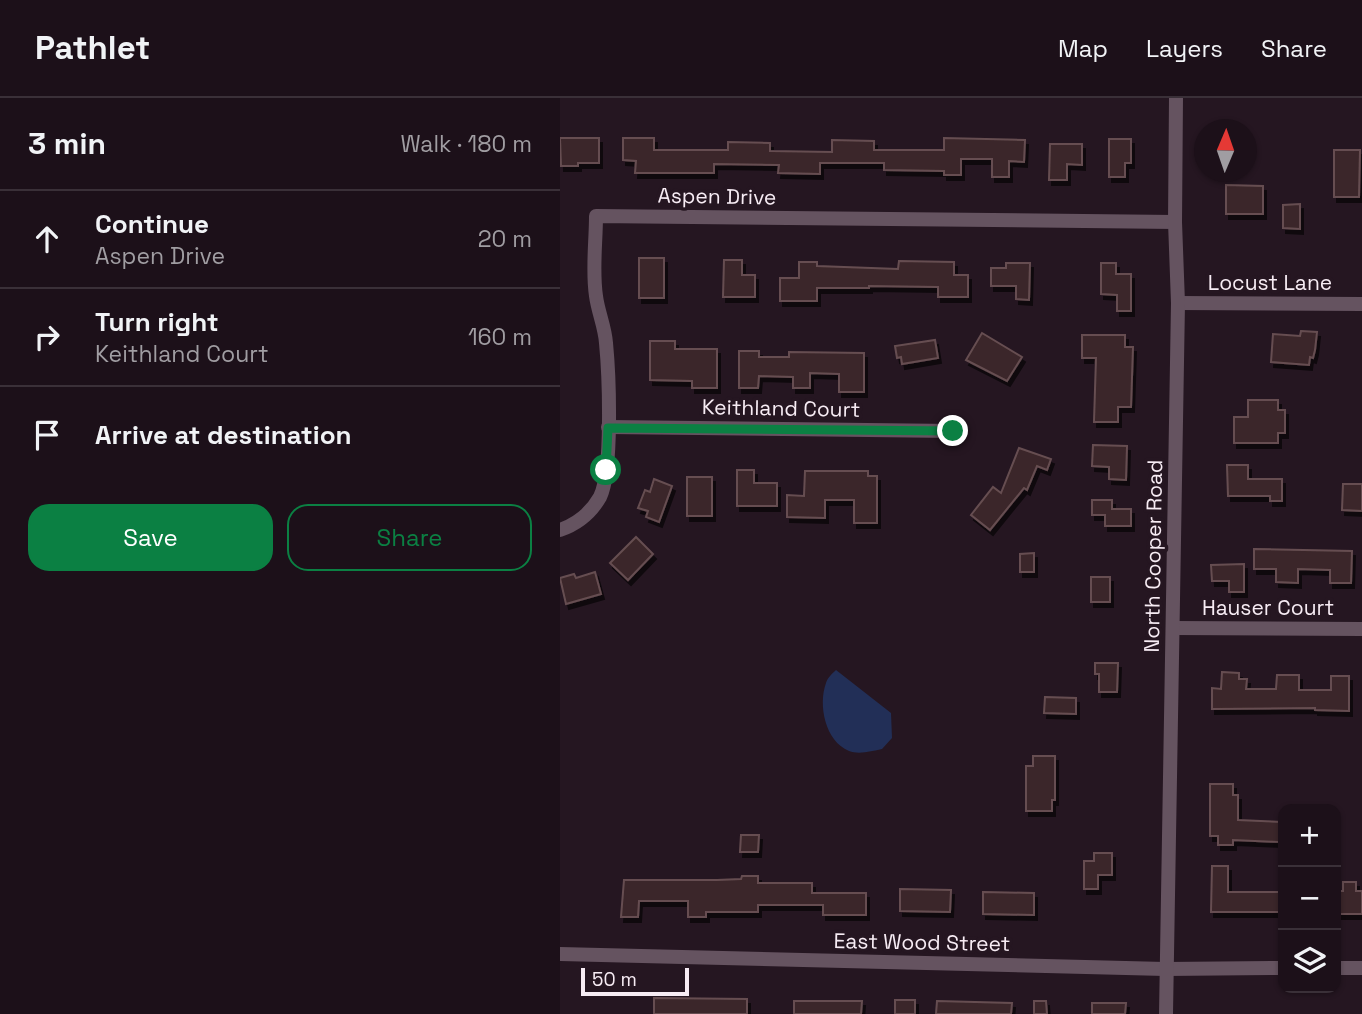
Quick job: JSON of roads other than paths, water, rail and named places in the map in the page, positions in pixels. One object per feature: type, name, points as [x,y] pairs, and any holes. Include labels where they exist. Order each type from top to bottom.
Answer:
[{"type":"street","name":"North Cooper Road","points":[[1166,1014],[1178,303],[1175,222],[1176,98]]},
{"type":"street","name":"Aspen Drive","points":[[560,530],[573,525],[590,512],[601,495],[606,470],[606,340],[595,292],[596,216],[1175,222]]},
{"type":"street","name":"Locust Lane","points":[[1178,303],[1362,304]]},
{"type":"street","name":"Keithland Court","points":[[608,428],[953,431]]},
{"type":"street","name":"Hauser Court","points":[[1173,628],[1362,629]]},
{"type":"street","name":"East Wood Street","points":[[560,954],[1165,970],[1278,968]]},
{"type":"street","points":[[1341,968],[1362,968]]},
{"type":"water","points":[[836,670],[891,713],[892,738],[882,749],[861,753],[849,751],[834,739],[829,731],[823,712],[824,692],[828,679]]}]
